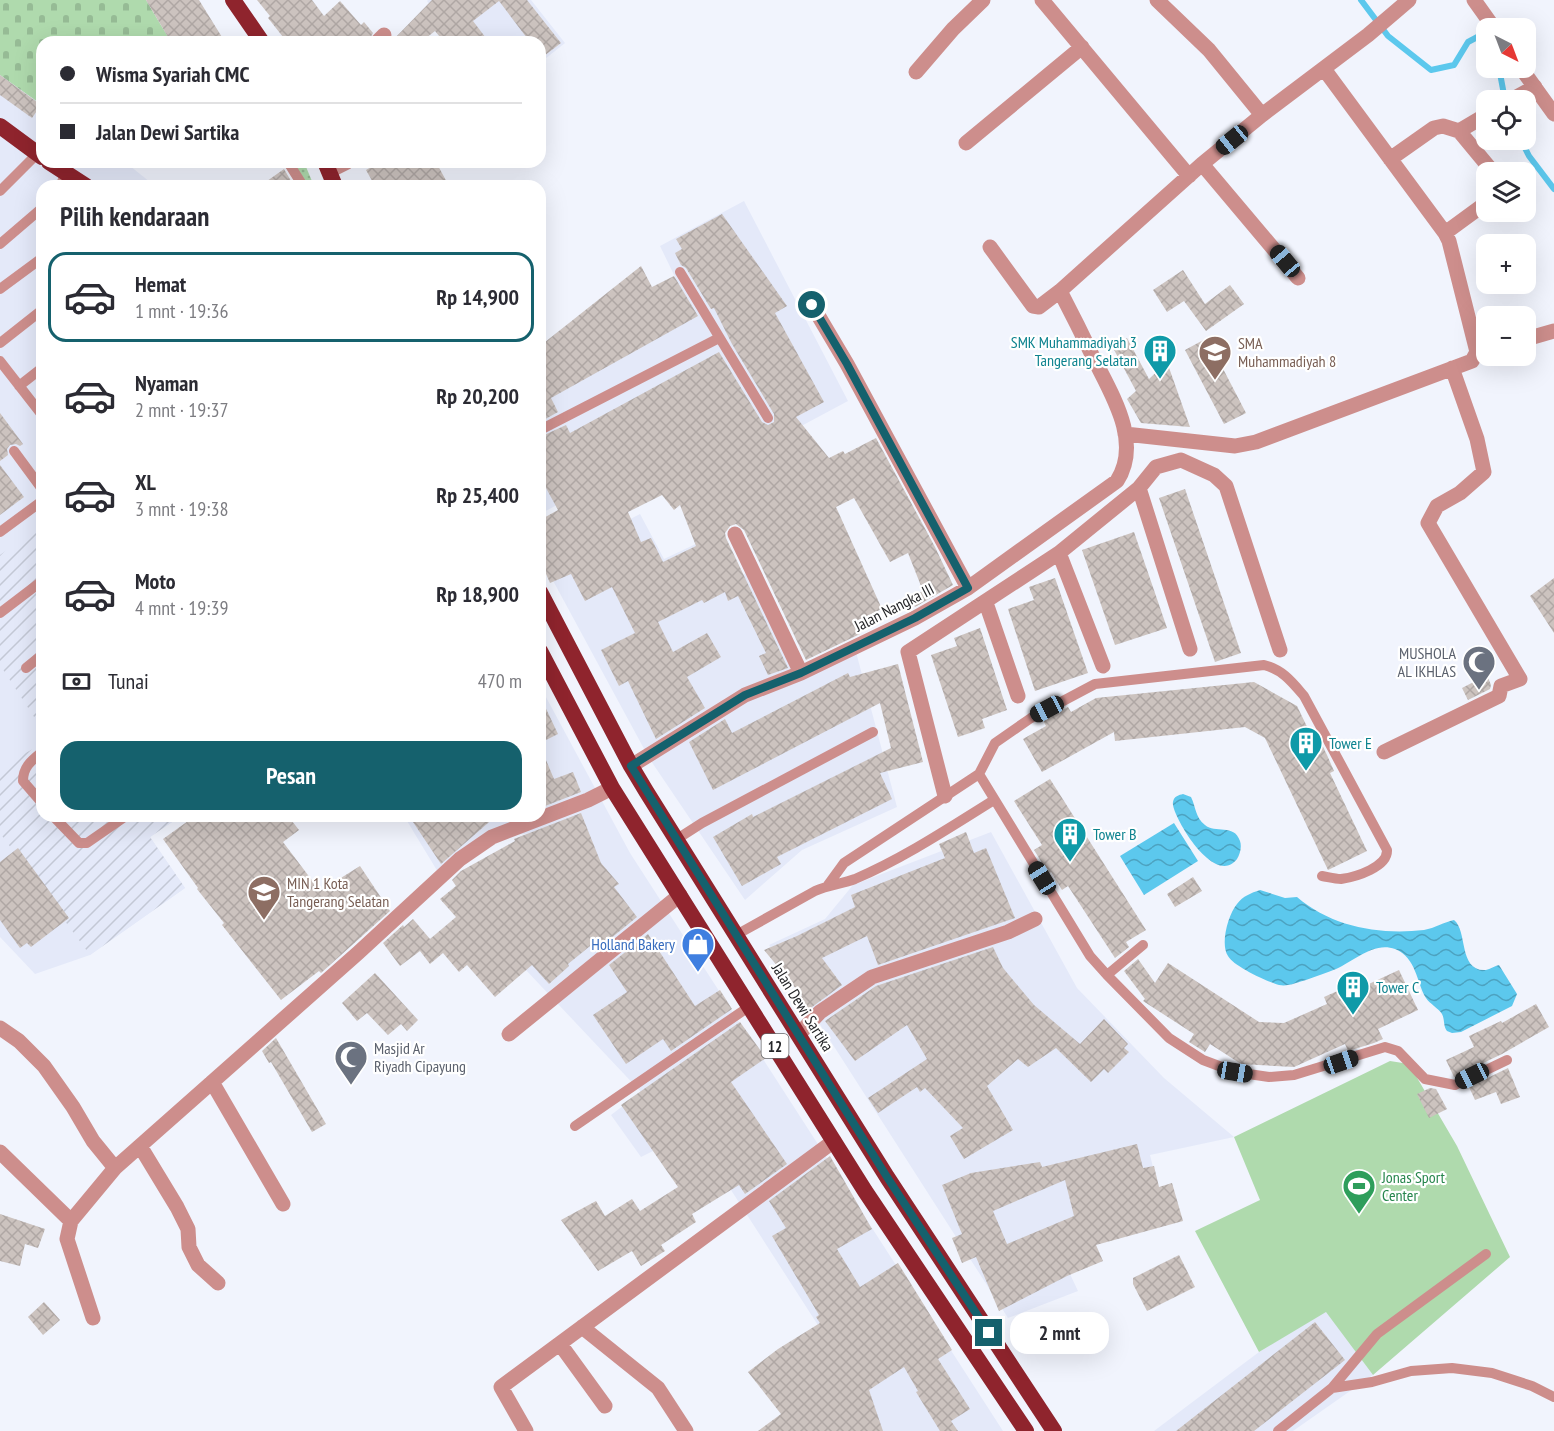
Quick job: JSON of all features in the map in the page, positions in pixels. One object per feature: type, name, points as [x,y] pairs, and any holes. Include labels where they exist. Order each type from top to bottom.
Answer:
[{"type":"highway","points":[[234,0],[258,36]]},
{"type":"highway","points":[[0,126],[36,153]]},
{"type":"highway","points":[[52,168],[63,180]]},
{"type":"highway","name":"Jalan Dewi Sartika","points":[[546,603],[646,791],[887,1177],[1054,1431]]},
{"type":"highway","name":"12","points":[[546,662],[612,788],[865,1191],[1026,1431]]},
{"type":"highway","points":[[623,805],[646,791]]},
{"type":"highway","points":[[865,1191],[887,1177]]},
{"type":"street","points":[[916,72],[953,28],[983,0]]},
{"type":"street","points":[[1042,0],[1189,176]]},
{"type":"street","points":[[1157,0],[1209,50],[1262,115]]},
{"type":"street","points":[[990,247],[1033,306],[1039,307],[1262,115],[1368,35],[1409,0]]},
{"type":"street","points":[[1474,0],[1487,18]]},
{"type":"street","points":[[966,143],[1082,47]]},
{"type":"street","points":[[1323,69],[1445,232],[1476,331]]},
{"type":"street","points":[[1528,78],[1554,114]]},
{"type":"street","points":[[1529,90],[1535,87]]},
{"type":"street","points":[[1459,131],[1476,121]]},
{"type":"street","points":[[1390,159],[1438,126],[1459,131],[1485,162]]},
{"type":"street","points":[[1203,164],[1298,278]]},
{"type":"street","points":[[1445,232],[1476,210]]},
{"type":"street","name":"Jalan Nangka III","points":[[631,766],[745,695],[801,673],[915,618],[968,588],[1117,482],[1124,470],[1125,434],[1120,412],[1060,291]]},
{"type":"street","points":[[812,305],[847,364],[968,588]]},
{"type":"street","points":[[1536,336],[1554,332]]},
{"type":"street","points":[[1125,434],[1236,447],[1256,442],[1472,362],[1476,358]]},
{"type":"street","points":[[1384,752],[1499,696],[1502,686],[1520,679],[1428,523],[1437,506],[1460,493],[1484,472],[1477,439],[1452,368]]},
{"type":"street","points":[[945,796],[908,652],[1059,553],[1139,488],[1156,467],[1181,460],[1214,475],[1226,486],[1280,650]]},
{"type":"street","points":[[1139,488],[1190,649]]},
{"type":"street","points":[[735,534],[801,673]]},
{"type":"street","points":[[1059,553],[1103,666]]},
{"type":"street","points":[[986,603],[1018,696]]},
{"type":"street","points":[[546,816],[612,788]]},
{"type":"street","points":[[93,1318],[67,1239],[71,1221],[115,1168],[358,953],[467,853],[492,837],[531,822]]},
{"type":"street","points":[[508,1034],[680,895]]},
{"type":"street","points":[[799,1034],[820,1012],[872,977],[1008,932],[1035,919]]},
{"type":"street","points":[[0,1028],[19,1041],[44,1066],[74,1107],[93,1141],[115,1168]]},
{"type":"street","points":[[212,1082],[283,1204]]},
{"type":"street","points":[[526,1431],[501,1387],[834,1141]]},
{"type":"street","points":[[140,1146],[177,1207],[188,1230],[189,1247],[198,1265],[218,1283]]},
{"type":"street","points":[[0,1152],[71,1221]]},
{"type":"street","points":[[582,1327],[658,1388],[686,1431]]},
{"type":"street","points":[[560,1344],[605,1406]]},
{"type":"lane","points":[[0,191],[36,163]]},
{"type":"lane","points":[[0,244],[36,213]]},
{"type":"lane","points":[[0,289],[36,262]]},
{"type":"lane","points":[[680,272],[768,418]]},
{"type":"lane","points":[[0,343],[36,315]]},
{"type":"lane","points":[[546,427],[719,338]]},
{"type":"lane","points":[[0,360],[36,408]]},
{"type":"lane","points":[[19,386],[36,373]]},
{"type":"lane","points":[[14,451],[36,481]]},
{"type":"lane","points":[[0,532],[36,505]]},
{"type":"lane","points":[[0,613],[36,586]]},
{"type":"lane","points":[[26,668],[36,660]]},
{"type":"lane","points":[[828,885],[844,863],[980,774],[995,743],[1031,718],[1095,684],[1264,665],[1276,668],[1290,679],[1304,696],[1387,850],[1388,855],[1375,867],[1340,879],[1322,876]]},
{"type":"lane","points":[[677,838],[873,732]]},
{"type":"lane","points":[[36,757],[23,772],[23,782],[36,796]]},
{"type":"lane","points":[[980,774],[1090,956],[1169,1038],[1203,1060],[1235,1072],[1269,1077],[1294,1075],[1385,1047],[1398,1051],[1425,1079],[1455,1085],[1507,1060]]},
{"type":"lane","points":[[736,935],[828,885],[852,880],[886,864],[994,800]]},
{"type":"lane","points":[[60,822],[79,843],[87,843],[117,822]]},
{"type":"lane","points":[[1107,975],[1143,945]]},
{"type":"lane","points":[[575,1126],[750,1006]]},
{"type":"lane","points":[[1278,1431],[1332,1388],[1377,1334],[1486,1254]]},
{"type":"lane","points":[[1332,1388],[1372,1382],[1411,1371],[1452,1368],[1492,1373],[1532,1386],[1554,1397]]},
{"type":"shaded area","points":[[531,0],[565,43],[546,58],[546,36],[447,36],[449,31],[427,1]]},
{"type":"shaded area","points":[[0,75],[36,101],[36,168],[132,168],[148,180],[36,180],[36,822],[172,822],[150,837],[185,888],[90,955],[35,974],[0,937]]},
{"type":"shaded area","points":[[744,201],[848,401],[717,471],[695,431],[546,511],[546,350],[677,281],[660,246]]},
{"type":"shaded area","points":[[640,514],[664,559],[702,541],[729,583],[751,570],[799,677],[856,652],[897,807],[802,850],[745,900],[649,758],[546,568],[546,563]]},
{"type":"shaded area","points":[[36,529],[36,720],[0,665],[0,555]]},
{"type":"shaded area","points":[[546,697],[630,853],[1003,1431],[870,1431],[879,1420],[693,1131],[641,1157],[611,1115],[641,1092],[524,968],[533,833],[499,836],[444,882],[408,822],[546,822]]},
{"type":"shaded area","points":[[36,747],[36,822],[172,822],[150,837],[185,888],[90,955],[0,833],[0,767]]},
{"type":"shaded area","points":[[991,832],[1077,988],[1164,1078],[1234,1137],[1150,1155],[1161,1199],[1052,1236],[1078,1291],[1008,1318],[769,945],[825,919],[853,885]]},
{"type":"shaded area","points":[[1326,1311],[1373,1375],[1293,1431],[1154,1431],[1259,1352]]},
{"type":"green space","points":[[0,0],[146,0],[167,36],[36,36],[36,101],[0,75]]},
{"type":"green space","points":[[297,168],[306,168],[312,180],[304,180]]},
{"type":"green space","name":"Jonas Sport Center","points":[[1390,1061],[1409,1064],[1457,1146],[1510,1257],[1373,1375],[1326,1312],[1259,1352],[1195,1231],[1260,1200],[1234,1137]]},
{"type":"water","points":[[1183,794],[1191,797],[1197,815],[1205,825],[1209,828],[1229,830],[1237,836],[1241,846],[1240,853],[1237,859],[1228,866],[1217,864],[1206,857],[1186,832],[1178,819],[1173,802],[1174,798]]},
{"type":"water","points":[[1174,823],[1198,861],[1144,895],[1120,856]]},
{"type":"water","points":[[1260,890],[1285,898],[1297,897],[1325,916],[1373,930],[1424,930],[1454,920],[1458,925],[1471,965],[1477,969],[1486,970],[1499,965],[1517,994],[1512,1006],[1461,1032],[1447,1031],[1442,1014],[1426,998],[1408,958],[1395,949],[1387,947],[1364,953],[1336,969],[1289,985],[1279,985],[1259,977],[1231,960],[1226,951],[1225,937],[1228,922],[1239,901]]},
{"type":"building","points":[[146,0],[199,0],[221,36],[167,36]]},
{"type":"building","points":[[257,0],[312,0],[324,16],[340,1],[361,25],[364,22],[373,33],[371,36],[282,36],[268,18],[270,16]]},
{"type":"building","points":[[432,0],[527,0],[561,43],[546,54],[546,36],[525,36],[499,1],[473,21],[484,36],[439,36],[435,31],[429,36],[397,36]]},
{"type":"building","points":[[0,75],[36,101],[36,112],[32,118],[0,95]]},
{"type":"building","points":[[370,168],[439,168],[446,180],[372,180],[366,170]]},
{"type":"building","points":[[284,169],[290,180],[268,180]]},
{"type":"building","points":[[722,214],[787,306],[775,313],[824,402],[796,417],[829,458],[843,451],[845,454],[876,438],[953,585],[915,607],[909,597],[923,591],[908,553],[890,562],[854,498],[836,507],[882,609],[856,621],[860,634],[806,660],[744,530],[736,524],[730,526],[725,533],[726,538],[788,668],[768,675],[759,656],[766,653],[738,596],[728,601],[725,592],[704,603],[702,600],[658,622],[673,652],[707,633],[721,657],[687,677],[705,708],[656,739],[628,681],[619,686],[601,650],[635,633],[612,587],[585,601],[571,574],[550,583],[546,574],[546,517],[558,510],[546,488],[546,434],[566,425],[570,433],[719,352],[762,422],[768,425],[774,422],[774,414],[732,344],[714,308],[711,309],[686,268],[681,265],[675,253],[682,249],[676,239]],"holes":[[[662,495],[674,510],[680,505],[696,546],[663,562],[651,538],[641,542],[628,512]]]},
{"type":"building","points":[[641,266],[652,287],[674,276],[698,316],[551,398],[558,412],[546,419],[546,341]]},
{"type":"building","points":[[1183,270],[1205,304],[1230,285],[1244,304],[1206,331],[1184,301],[1167,312],[1153,290]]},
{"type":"building","name":"SMK Muhammadiyah 3 Tangerang Selatan","points":[[1127,338],[1149,379],[1167,362],[1190,427],[1141,423],[1127,399],[1136,391],[1112,346]]},
{"type":"building","name":"SMA Muhammadiyah 8","points":[[1207,338],[1246,413],[1224,424],[1185,350]]},
{"type":"building","points":[[0,413],[23,444],[10,445],[7,449],[8,455],[0,461]]},
{"type":"building","points":[[0,465],[24,497],[0,515]]},
{"type":"building","points":[[1185,489],[1241,653],[1215,662],[1159,498]]},
{"type":"building","points":[[1134,532],[1167,628],[1115,645],[1082,550]]},
{"type":"building","points":[[1055,578],[1088,673],[1035,691],[1008,609],[1034,600],[1029,587]]},
{"type":"building","points":[[1554,578],[1554,633],[1530,596]]},
{"type":"building","points":[[980,628],[1007,710],[982,719],[985,728],[958,737],[931,655],[957,646],[954,638]]},
{"type":"building","points":[[898,664],[923,762],[880,773],[892,799],[777,857],[781,864],[742,886],[713,837],[752,814],[753,817],[891,748],[880,703],[713,790],[689,742],[725,719],[732,733],[848,673],[850,677]]},
{"type":"building","name":"MUSHOLA AL IKHLAS","points":[[1487,675],[1491,685],[1490,689],[1468,700],[1462,688]]},
{"type":"building","name":"Tower E","points":[[1254,682],[1297,706],[1313,739],[1318,737],[1334,771],[1330,773],[1367,851],[1328,870],[1265,738],[1245,727],[1115,741],[1114,732],[1042,772],[1023,739],[1046,726],[1043,720],[1068,707],[1071,712],[1096,698]]},
{"type":"building","points":[[546,709],[558,734],[546,740]]},
{"type":"building","points":[[546,760],[554,779],[573,772],[581,792],[546,806]]},
{"type":"building","name":"Tower B","points":[[1050,779],[1146,930],[1126,942],[1129,947],[1115,958],[1068,886],[1062,890],[1051,872],[1049,874],[1034,850],[1042,845],[1014,801]]},
{"type":"building","points":[[581,813],[601,863],[619,884],[614,887],[637,917],[599,948],[595,942],[568,964],[569,966],[549,984],[532,965],[495,997],[467,965],[459,972],[443,953],[430,964],[420,951],[400,966],[383,943],[413,919],[430,939],[456,917],[440,899],[456,886],[452,880],[461,871],[515,841],[514,839]]},
{"type":"building","name":"MIN 1 Kota Tangerang Selatan","points":[[187,822],[293,822],[299,830],[283,842],[320,891],[360,866],[390,911],[321,973],[319,971],[281,1000],[222,925],[224,923],[197,889],[163,839]]},
{"type":"building","points":[[413,822],[489,822],[441,864]]},
{"type":"building","points":[[966,832],[974,853],[986,848],[1015,918],[878,965],[867,936],[822,958],[842,985],[808,1010],[799,998],[802,996],[764,950],[855,907],[851,895],[945,858],[939,844]]},
{"type":"building","points":[[18,848],[69,918],[31,947],[27,943],[20,948],[0,920],[0,862]]},
{"type":"building","points":[[1193,877],[1202,891],[1175,907],[1167,894]]},
{"type":"building","points":[[648,934],[695,1006],[720,990],[732,1009],[671,1051],[663,1039],[626,1064],[593,1015],[627,992],[609,965]]},
{"type":"building","points":[[993,947],[1003,968],[1034,1005],[1080,1044],[1104,1019],[1128,1044],[1124,1048],[1129,1052],[1108,1073],[1104,1069],[1091,1082],[1056,1048],[1028,1067],[1018,1059],[987,1086],[1013,1130],[964,1159],[950,1136],[963,1128],[925,1088],[920,1092],[917,1087],[878,1113],[868,1098],[927,1059],[907,1025],[855,1061],[825,1021],[876,986]]},
{"type":"building","name":"Tower C","points":[[1138,959],[1155,983],[1168,963],[1259,1022],[1284,1023],[1327,1004],[1324,997],[1342,989],[1345,995],[1399,970],[1418,1010],[1378,1029],[1383,1039],[1348,1051],[1345,1044],[1294,1067],[1241,1064],[1210,1044],[1205,1052],[1189,1042],[1194,1034],[1143,1001],[1145,999],[1124,971]]},
{"type":"building","points":[[375,973],[418,1020],[407,1031],[401,1024],[388,1035],[367,1013],[357,1021],[342,1003]]},
{"type":"building","points":[[1536,1004],[1549,1027],[1502,1054],[1454,1077],[1446,1060],[1474,1047],[1469,1036],[1501,1021],[1502,1023]]},
{"type":"building","points":[[740,1022],[766,1058],[731,1082],[787,1164],[745,1194],[739,1185],[692,1214],[696,1222],[661,1245],[665,1251],[641,1266],[632,1251],[598,1271],[561,1220],[596,1201],[605,1216],[632,1199],[640,1211],[678,1187],[621,1105]]},
{"type":"building","points":[[276,1038],[326,1124],[312,1132],[271,1062],[269,1063],[262,1051]]},
{"type":"building","points":[[1508,1068],[1520,1097],[1501,1104],[1496,1092],[1475,1100],[1469,1087]]},
{"type":"building","points":[[1430,1088],[1436,1089],[1447,1109],[1429,1118],[1417,1094]]},
{"type":"building","points":[[1137,1144],[1143,1168],[1154,1166],[1159,1187],[1172,1183],[1183,1221],[1096,1245],[1103,1261],[1067,1276],[999,1311],[976,1257],[962,1263],[952,1238],[962,1234],[942,1185],[971,1173],[1040,1162],[1042,1167]],"holes":[[[1065,1180],[1074,1216],[1007,1244],[993,1211]]]},
{"type":"building","points":[[830,1156],[872,1229],[837,1249],[860,1287],[898,1263],[952,1350],[938,1359],[970,1409],[951,1421],[958,1431],[940,1431],[904,1367],[869,1390],[883,1431],[758,1431],[781,1414],[748,1372],[778,1349],[820,1323],[816,1317],[819,1315],[772,1236],[786,1228],[769,1201]]},
{"type":"building","points":[[0,1214],[45,1229],[38,1248],[25,1244],[20,1266],[0,1261]]},
{"type":"building","points":[[1179,1255],[1195,1287],[1147,1311],[1133,1284],[1133,1278]]},
{"type":"building","points":[[44,1302],[60,1320],[43,1335],[28,1317]]},
{"type":"building","points":[[1315,1322],[1345,1360],[1254,1431],[1176,1431]]},
{"type":"waterway","points":[[1361,0],[1388,36],[1431,70],[1454,65],[1468,42],[1476,38]]},
{"type":"waterway","points":[[1501,78],[1503,90]]},
{"type":"waterway","points":[[1526,150],[1554,189]]},
{"type":"place","name":"SMK Muhammadiyah 3 Tangerang Selatan","points":[[1160,380]]},
{"type":"place","name":"SMA Muhammadiyah 8","points":[[1215,381]]},
{"type":"place","name":"MUSHOLA AL IKHLAS","points":[[1479,691]]},
{"type":"place","name":"Tower E","points":[[1306,772]]},
{"type":"place","name":"Tower B","points":[[1070,863]]},
{"type":"place","name":"MIN 1 Kota Tangerang Selatan","points":[[264,921]]},
{"type":"place","name":"Holland Bakery","points":[[698,973]]},
{"type":"place","name":"Tower C","points":[[1353,1016]]},
{"type":"place","name":"Masjid Ar Riyadh Cipayung","points":[[351,1086]]},
{"type":"place","name":"Jonas Sport Center","points":[[1359,1215]]},
{"type":"route","points":[[812,305],[847,364],[968,588],[915,618],[801,673],[745,695],[631,766],[887,1177],[989,1333]]}]
